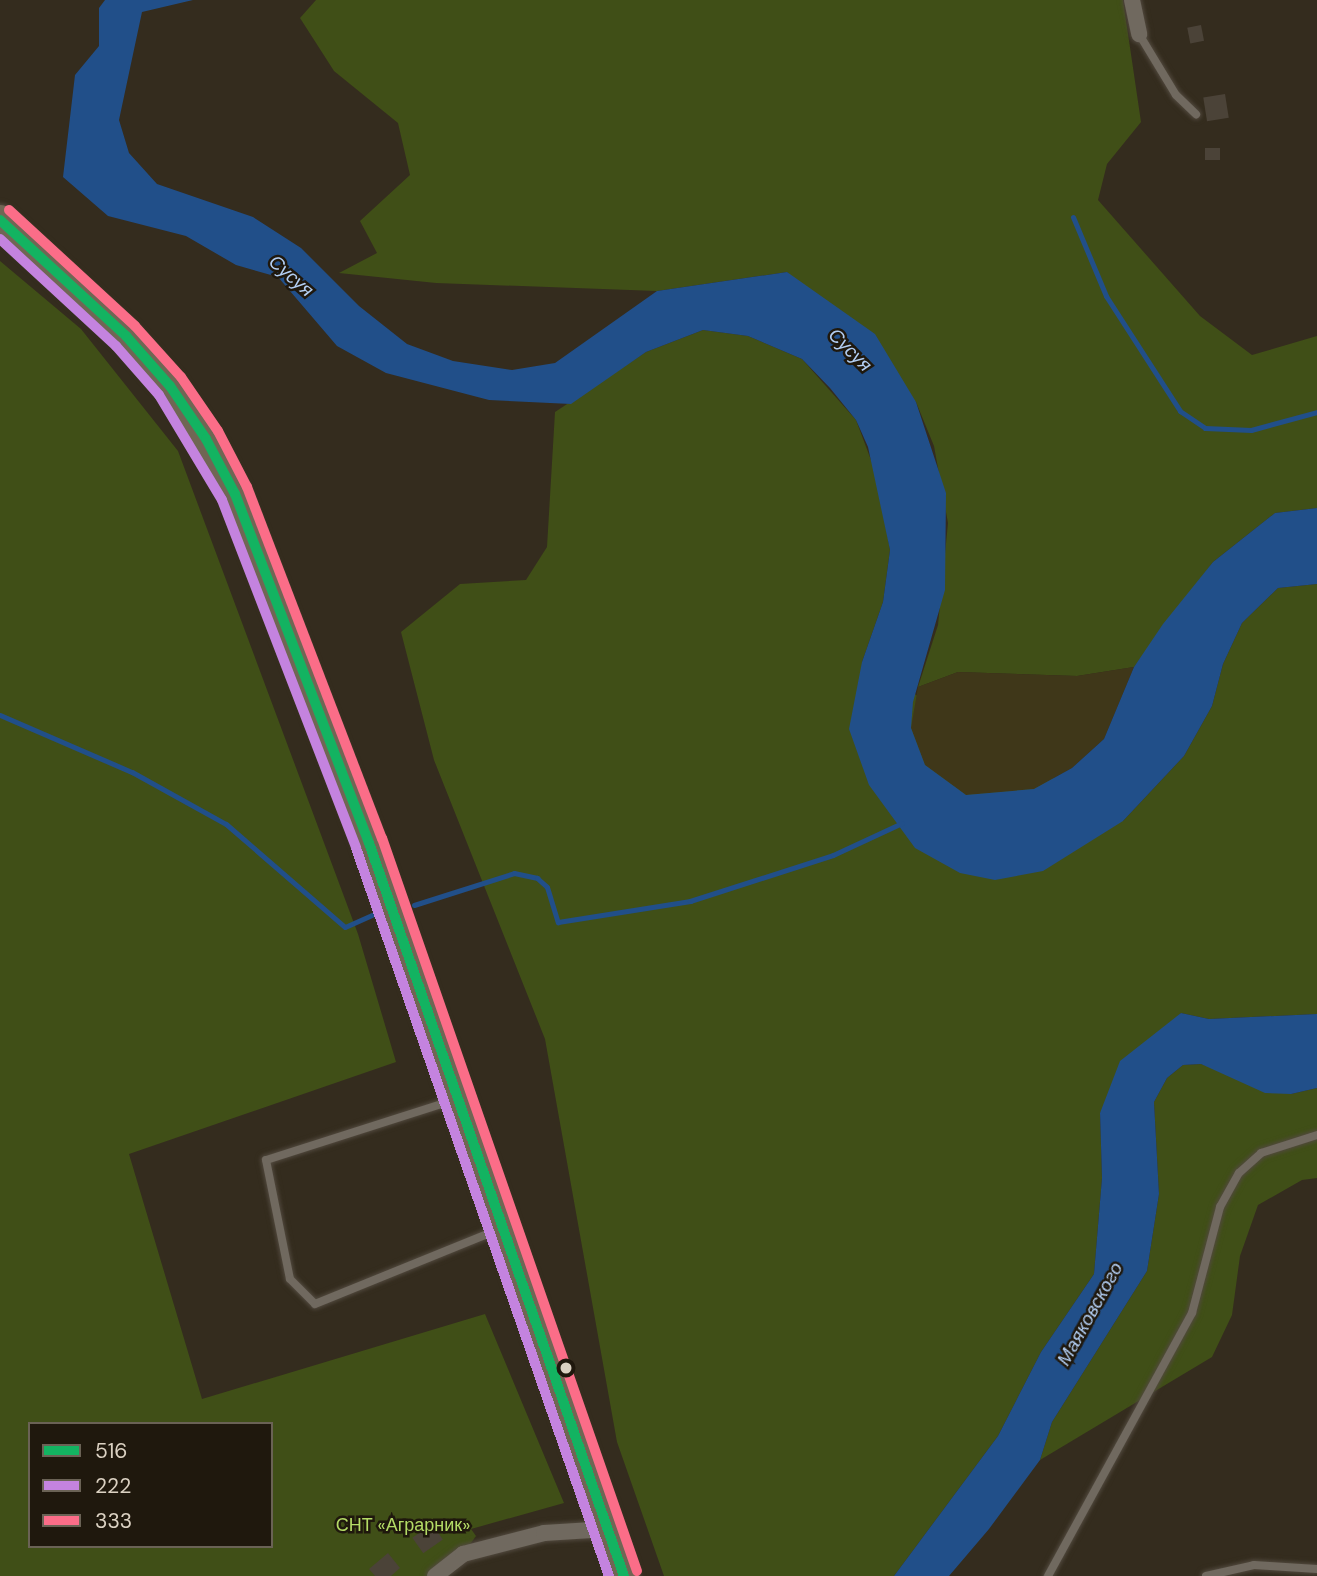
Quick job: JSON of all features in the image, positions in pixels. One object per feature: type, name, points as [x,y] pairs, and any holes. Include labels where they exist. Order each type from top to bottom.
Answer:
[{"type":"highway","points":[[0,220],[126,336],[170,386],[206,439],[234,494],[369,843],[624,1576]]},
{"type":"street","points":[[1132,0],[1139,34]]},
{"type":"street","points":[[435,1576],[463,1554],[544,1533],[608,1529]]},
{"type":"lane","points":[[1139,34],[1176,95],[1196,114]]},
{"type":"lane","points":[[458,1098],[266,1160],[290,1279],[315,1304],[503,1227]]},
{"type":"lane","points":[[1048,1576],[1192,1313],[1216,1219],[1239,1173],[1261,1153],[1317,1135]]},
{"type":"lane","points":[[1206,1576],[1254,1565],[1317,1569]]},
{"type":"green space","points":[[316,0],[1123,0],[1141,122],[1107,164],[1098,200],[1200,316],[1252,355],[1317,336],[1317,508],[1275,513],[1213,562],[1134,667],[1077,676],[958,672],[918,687],[938,625],[948,523],[934,446],[916,402],[787,272],[657,291],[436,283],[339,273],[377,253],[360,221],[410,175],[398,123],[334,71],[300,18]]},
{"type":"green space","name":"СНТ «Аграрник»","points":[[0,261],[81,329],[178,451],[358,934],[396,1062],[129,1154],[202,1399],[485,1314],[564,1503],[471,1529],[476,1536],[463,1554],[435,1576],[0,1576]]},
{"type":"green space","points":[[703,330],[748,336],[802,359],[856,420],[877,476],[890,550],[883,602],[862,662],[1123,821],[1184,756],[1212,706],[1223,664],[1242,623],[1278,588],[1317,584],[1317,1014],[1209,1019],[1181,1013],[1100,1113],[1102,1178],[1094,1274],[1041,1352],[998,1436],[894,1576],[664,1576],[617,1442],[545,1039],[434,760],[401,632],[460,584],[526,580],[547,547],[555,412],[646,352]]},
{"type":"green space","points":[[1201,1064],[1291,1094],[1317,1088],[1317,1178],[1302,1180],[1258,1205],[1240,1256],[1232,1315],[1212,1357],[1040,1460],[1052,1422],[1147,1271],[1159,1194],[1154,1102],[1167,1078],[1183,1065]]},
{"type":"sand","points":[[1134,667],[1104,739],[1072,768],[1034,789],[966,795],[925,765],[911,728],[918,687],[958,672],[1077,676]]},
{"type":"water","name":"Сусуя","points":[[105,0],[193,0],[142,12],[119,120],[129,153],[157,184],[253,217],[301,248],[359,306],[407,344],[453,361],[512,370],[555,363],[657,291],[787,272],[875,334],[916,402],[946,493],[945,590],[913,702],[911,728],[925,765],[966,795],[1034,789],[1072,768],[1104,739],[1134,667],[1163,624],[1213,562],[1275,513],[1317,508],[1317,584],[1278,588],[1242,623],[1223,664],[1212,706],[1184,756],[1123,821],[1043,871],[995,880],[960,873],[915,848],[869,785],[849,729],[862,662],[883,602],[890,550],[868,447],[856,420],[802,359],[748,336],[703,330],[646,352],[571,404],[489,400],[386,373],[337,346],[278,277],[236,265],[186,236],[108,216],[63,177],[75,75],[99,46],[99,8]]},
{"type":"water","name":"Маяковского","points":[[1181,1013],[1209,1019],[1317,1014],[1317,1088],[1291,1094],[1265,1093],[1201,1064],[1183,1065],[1167,1078],[1154,1102],[1159,1194],[1147,1271],[1052,1422],[1040,1460],[989,1529],[949,1576],[894,1576],[998,1436],[1041,1352],[1094,1274],[1102,1178],[1100,1113],[1120,1061]]},
{"type":"building","points":[[1201,25],[1204,41],[1190,43],[1187,28]]},
{"type":"building","points":[[1225,94],[1229,118],[1207,121],[1203,97]]},
{"type":"building","points":[[1205,148],[1220,148],[1220,160],[1205,160]]},
{"type":"building","points":[[432,1524],[443,1540],[423,1553],[412,1538]]},
{"type":"building","points":[[388,1553],[400,1568],[391,1576],[375,1576],[369,1569]]},
{"type":"waterway","points":[[1073,217],[1106,296],[1180,411],[1205,428],[1251,430],[1317,412]]},
{"type":"waterway","points":[[0,715],[132,772],[226,824],[345,927],[372,915]]},
{"type":"waterway","points":[[414,905],[514,873],[537,878],[547,887],[558,922],[690,901],[833,855],[902,823]]},
{"type":"transit line","name":"333","points":[[9,210],[135,326],[181,377],[218,431],[247,487],[382,838],[637,1571]]},
{"type":"transit line","name":"516","points":[[0,220],[126,336],[170,386],[206,439],[235,494],[369,843],[624,1576]]},
{"type":"transit line","name":"222","points":[[0,239],[116,346],[159,395],[222,500],[356,848],[609,1576]]}]
